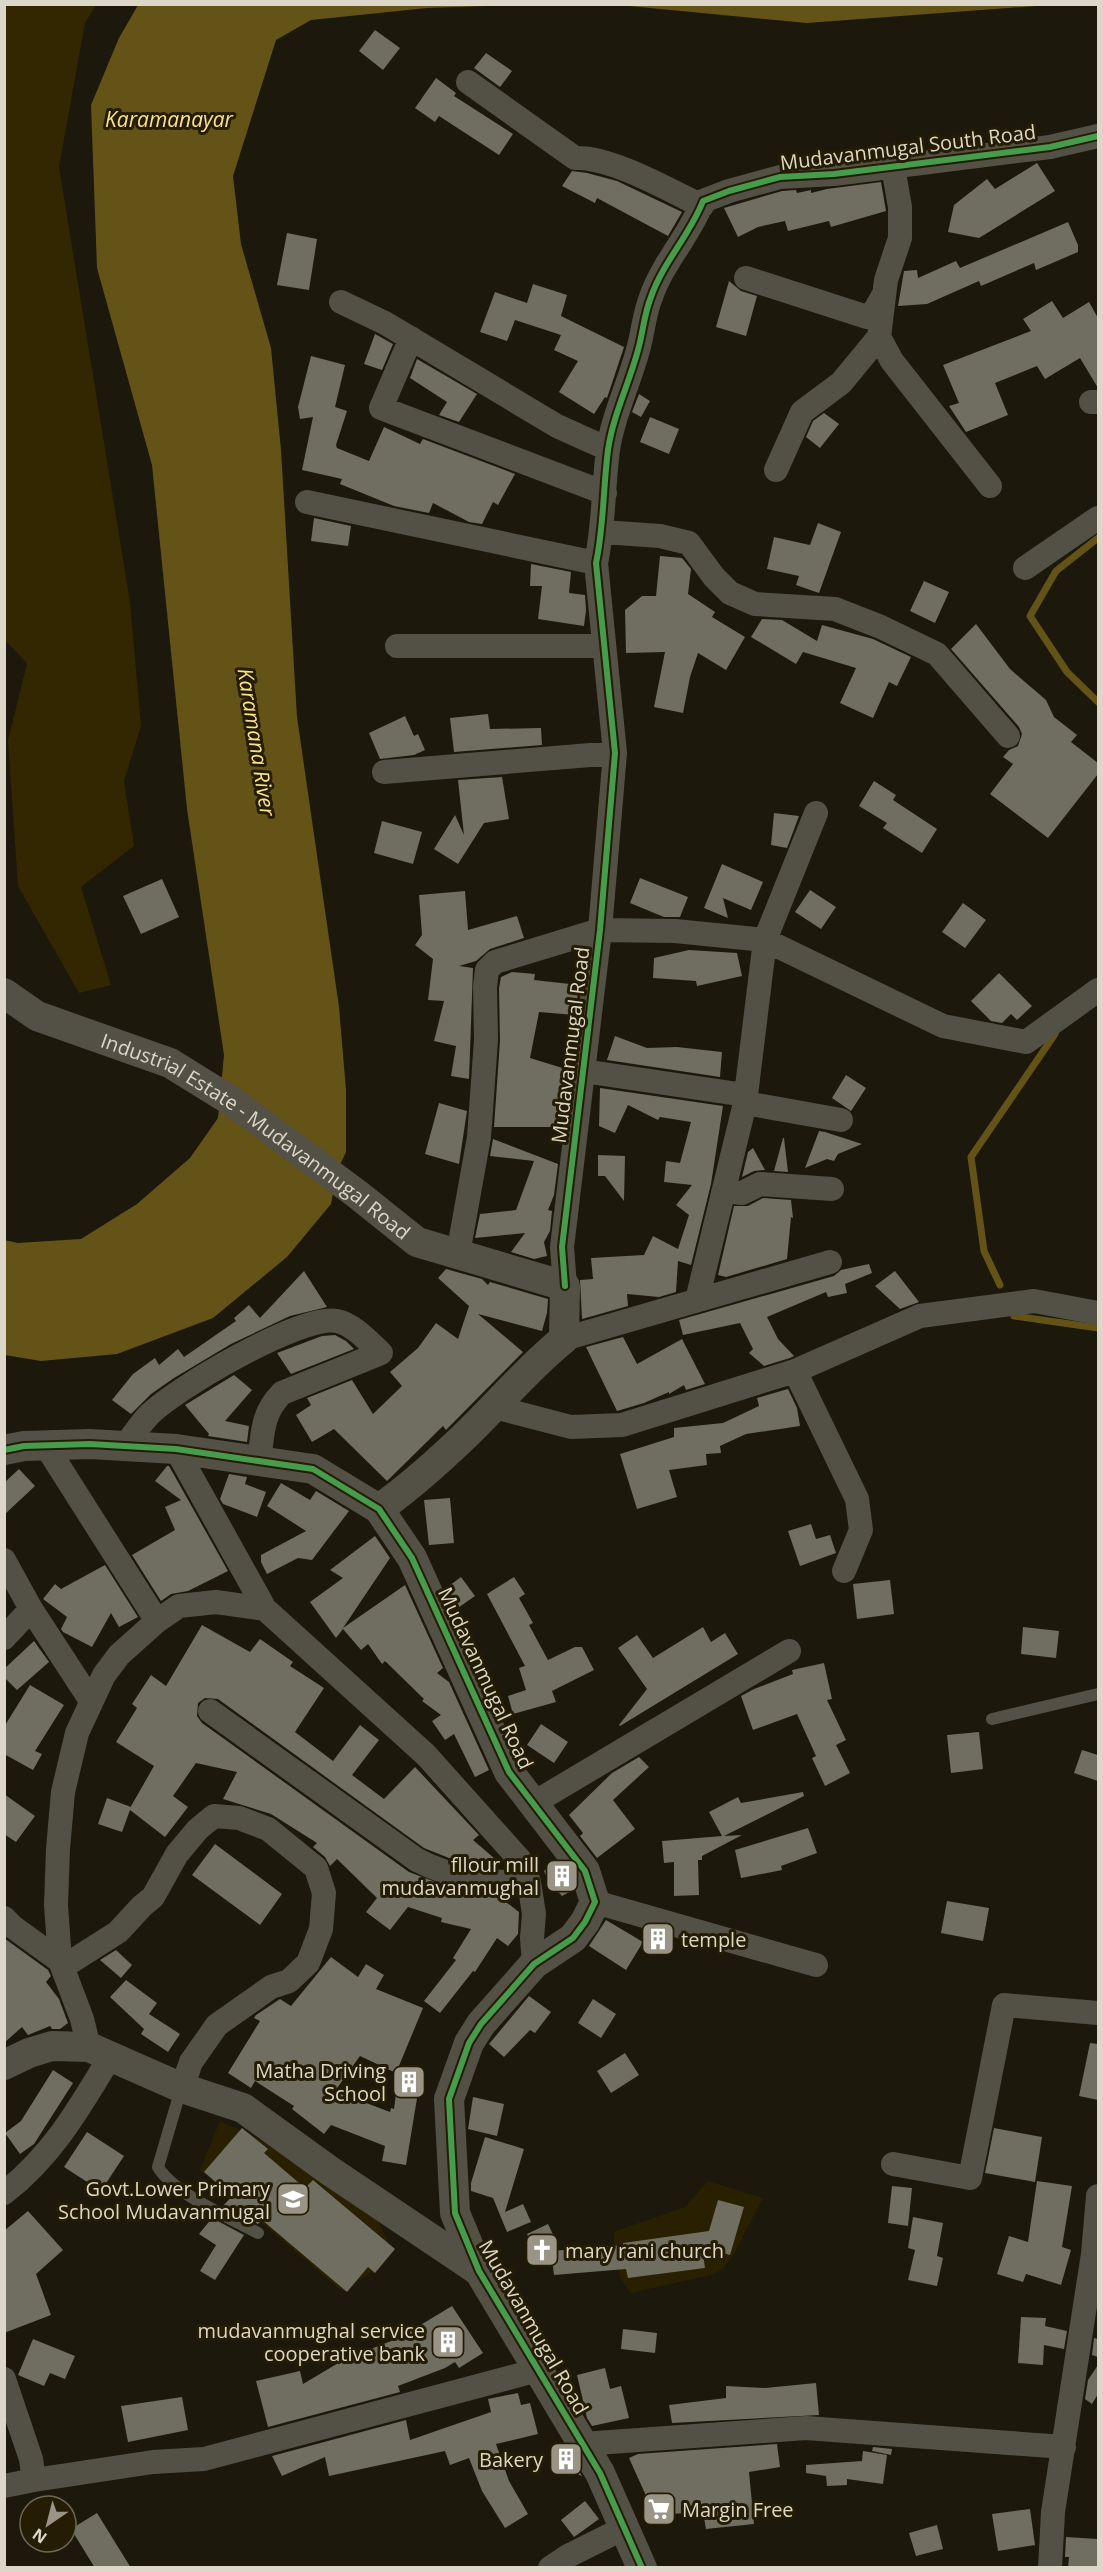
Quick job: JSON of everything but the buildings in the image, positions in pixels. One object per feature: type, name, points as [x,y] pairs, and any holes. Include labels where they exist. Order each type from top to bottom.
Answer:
[{"type":"street","points":[[384,772],[615,753],[596,563],[603,532],[608,449],[618,404],[638,352],[651,296],[673,252],[693,225],[702,206],[643,178],[590,157],[575,158],[468,82]]},
{"type":"street","name":"Mudavanmugal South Road","points":[[702,206],[703,201],[729,191],[780,177],[834,174],[1050,147],[1098,136]]},
{"type":"street","points":[[776,470],[802,412],[841,383],[879,337],[886,280],[900,238],[900,207],[892,167]]},
{"type":"street","points":[[746,278],[867,317],[872,315],[884,294]]},
{"type":"street","points":[[342,302],[385,323],[557,426],[608,449]]},
{"type":"street","points":[[879,337],[892,361],[990,486]]},
{"type":"street","points":[[411,338],[381,408],[606,493]]},
{"type":"street","points":[[307,502],[596,563]]},
{"type":"street","points":[[1025,568],[1098,519]]},
{"type":"street","points":[[603,532],[660,536],[689,543],[714,577],[730,593],[754,604],[835,609],[881,627],[937,654],[1008,736]]},
{"type":"street","points":[[397,646],[604,646]]},
{"type":"street","name":"Mudavanmugal Road","points":[[565,1286],[562,1247],[600,930],[615,753]]},
{"type":"street","points":[[698,1300],[745,1099],[765,940],[816,813]]},
{"type":"street","points":[[458,1254],[478,1137],[486,1040],[484,1009],[487,970],[495,962],[600,930],[675,930],[765,940],[943,1026],[1026,1041],[1098,990]]},
{"type":"street","name":"Industrial Estate - Mudavanmugal Road","points":[[4,993],[37,1016],[170,1063],[233,1102],[417,1242],[565,1286]]},
{"type":"street","points":[[583,1071],[745,1099],[841,1120]]},
{"type":"street","points":[[724,1191],[742,1193],[760,1184],[832,1190]]},
{"type":"street","points":[[379,1509],[408,1488],[494,1407],[541,1358],[564,1339],[831,1262]]},
{"type":"street","points":[[564,1339],[565,1286]]},
{"type":"street","points":[[494,1407],[571,1427],[622,1425],[795,1371],[920,1316],[1034,1301],[1098,1313]]},
{"type":"street","points":[[124,1447],[147,1416],[182,1390],[246,1352],[320,1320],[339,1321],[355,1330],[381,1353],[282,1393],[270,1405],[265,1419],[259,1462]]},
{"type":"street","points":[[795,1371],[857,1498],[861,1530],[844,1571]]},
{"type":"street","name":"Mudavanmugal Road","points":[[4,1450],[90,1444],[176,1449],[313,1469],[379,1509],[412,1558],[509,1772],[531,1804],[585,1871],[595,1902],[585,1922],[573,1938],[534,1965],[481,2024],[469,2043],[449,2099],[455,2213],[479,2271],[600,2473],[642,2568]]},
{"type":"street","points":[[46,1446],[157,1621]]},
{"type":"street","points":[[176,1449],[265,1609],[426,1755],[520,1860],[529,1882],[534,1914],[532,1938],[534,1965]]},
{"type":"street","points":[[4,1560],[31,1609],[91,1701]]},
{"type":"street","points":[[100,2052],[82,2019],[62,1964],[56,1905],[63,1792],[77,1733],[104,1675],[119,1655],[157,1621],[179,1606],[216,1602],[265,1609]]},
{"type":"street","points":[[4,1638],[31,1609]]},
{"type":"street","points":[[531,1804],[789,1651]]},
{"type":"street","points":[[210,1711],[417,1860],[438,1871],[491,1883],[529,1882]]},
{"type":"street","points":[[62,1964],[118,1932],[141,1906],[153,1897],[177,1854],[198,1829],[214,1816],[239,1818],[268,1829],[316,1868],[324,1893],[322,1920],[308,1964],[289,1981],[271,1987],[217,2025],[191,2062],[182,2088]]},
{"type":"street","points":[[595,1902],[816,1965]]},
{"type":"street","points":[[4,1918],[13,1928],[62,1964]]},
{"type":"street","points":[[893,2164],[970,2178],[1004,2005],[1098,2013]]},
{"type":"street","points":[[4,2065],[29,2053],[52,2046],[100,2052],[182,2088],[243,2108],[330,2171],[479,2271]]},
{"type":"street","points":[[4,2193],[40,2163],[65,2129],[100,2052]]},
{"type":"street","points":[[1050,2568],[1053,2512],[1093,2254],[1098,2196]]},
{"type":"street","points":[[4,2486],[153,2462],[204,2459],[538,2370]]},
{"type":"street","points":[[4,2379],[31,2459],[34,2480]]},
{"type":"street","points":[[582,2444],[806,2428],[1064,2447]]},
{"type":"street","points":[[550,2568],[568,2556],[624,2528]]},
{"type":"lane","points":[[992,1719],[1098,1694]]},
{"type":"lane","points":[[182,2088],[158,2167],[165,2178],[182,2190],[258,2233]]},
{"type":"shaded area","points":[[5,4],[96,5],[85,23],[59,167],[130,602],[141,726],[124,781],[134,846],[81,887],[111,985],[79,993],[18,886],[8,741],[27,663],[4,639]]},
{"type":"shaded area","name":"Govt.Lower Primary School Mudavanmugal","points":[[220,2121],[261,2140],[327,2178],[378,2220],[392,2250],[372,2272],[342,2291],[200,2170]]},
{"type":"shaded area","points":[[708,2181],[763,2198],[735,2252],[724,2268],[711,2275],[631,2293],[620,2278],[613,2232],[685,2207]]},
{"type":"water","points":[[619,4],[1050,5],[807,23]]},
{"type":"water","name":"Karamanayar","points":[[138,5],[515,5],[427,8],[311,20],[276,40],[233,176],[241,244],[271,348],[281,450],[297,717],[339,1007],[346,1090],[346,1152],[338,1169],[331,1204],[287,1257],[213,1318],[117,1354],[41,1361],[5,1355],[4,1240],[18,1243],[81,1239],[137,1204],[190,1158],[218,1118],[224,1055],[187,809],[152,465],[97,268],[91,105],[119,38]]},
{"type":"waterway","points":[[1098,538],[1056,571],[1030,616],[1067,672],[1098,702]]},
{"type":"waterway","points":[[1000,1285],[984,1251],[971,1157],[1055,1034]]},
{"type":"waterway","points":[[1014,1316],[1098,1328]]},
{"type":"cycle path","points":[[565,1286],[562,1247],[600,930],[615,753],[596,563],[601,535],[610,437],[656,284],[703,201],[729,191],[780,177],[834,174],[1050,147],[1098,136]]},
{"type":"cycle path","points":[[4,1450],[24,1446],[90,1444],[176,1449],[313,1469],[379,1509],[412,1558],[509,1772],[585,1871],[595,1902],[585,1922],[573,1938],[534,1964],[481,2024],[469,2043],[449,2099],[455,2213],[479,2271],[600,2473],[642,2568]]},
{"type":"place","name":"fllour mill mudavanmughal","points":[[562,1876]]},
{"type":"place","name":"temple","points":[[658,1939]]},
{"type":"place","name":"Matha Driving School","points":[[409,2082]]},
{"type":"place","name":"Govt.Lower Primary School Mudavanmugal","points":[[293,2199]]},
{"type":"place","name":"mary rani church","points":[[542,2250]]},
{"type":"place","name":"mudavanmughal service cooperative bank","points":[[448,2342]]},
{"type":"place","name":"Bakery","points":[[566,2459]]},
{"type":"place","name":"Margin Free","points":[[659,2509]]},
{"type":"water label","name":"Karamana River","points":[[257,742]]}]
